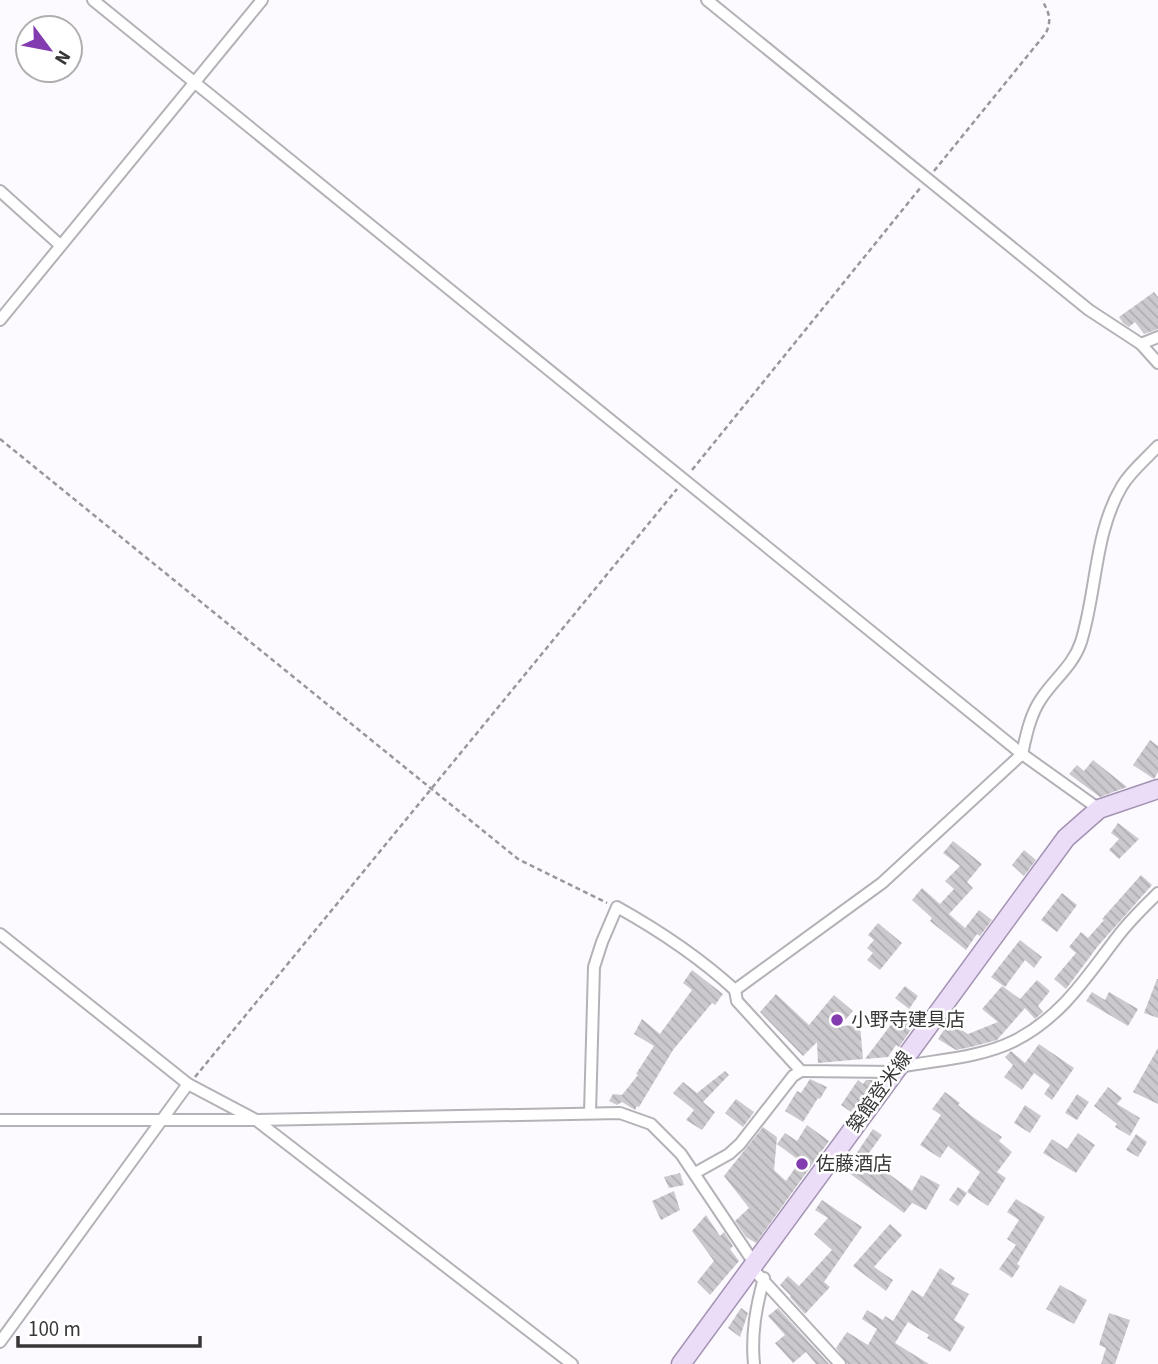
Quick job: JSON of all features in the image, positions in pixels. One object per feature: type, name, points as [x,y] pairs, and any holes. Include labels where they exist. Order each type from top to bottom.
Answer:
[{"type":"main road","name":"築館登米線","points":[[681,1364],[757,1269],[1056,850],[1077,827],[1100,809],[1158,789]]},
{"type":"street","points":[[93,0],[1022,754],[1100,809]]},
{"type":"street","points":[[0,320],[262,0]]},
{"type":"street","points":[[707,0],[1088,310],[1141,344],[1158,363]]},
{"type":"street","points":[[0,191],[60,245]]},
{"type":"street","points":[[1141,344],[1158,337]]},
{"type":"street","points":[[735,990],[882,883],[1022,754],[1029,726],[1041,698],[1072,662],[1081,643],[1104,533],[1122,486],[1158,446]]},
{"type":"street","points":[[695,1173],[729,1154],[740,1144],[793,1076],[801,1071],[897,1070],[993,1049],[1013,1042],[1031,1031],[1080,988],[1117,936],[1158,893]]},
{"type":"street","points":[[590,1113],[594,967],[617,907],[700,959],[735,990],[737,1001],[801,1071]]},
{"type":"street","points":[[0,934],[188,1084],[256,1120],[572,1364]]},
{"type":"street","points":[[0,1342],[188,1084]]},
{"type":"street","points":[[0,1120],[161,1121],[620,1114],[651,1124],[681,1154],[757,1269],[840,1364]]},
{"type":"street","points":[[754,1364],[752,1350],[757,1269]]},
{"type":"path","points":[[188,1084],[684,480],[1046,33],[1051,23],[1050,14],[1042,0]]},
{"type":"path","points":[[0,439],[518,859],[617,907]]},
{"type":"building","points":[[1154,292],[1158,297],[1158,329],[1144,334],[1135,322],[1129,327],[1123,323],[1119,317]]},
{"type":"building","points":[[1150,740],[1158,746],[1158,772],[1154,779],[1133,765]]},
{"type":"building","points":[[1093,760],[1127,787],[1100,797],[1069,774],[1077,765],[1084,771]]},
{"type":"building","points":[[1118,823],[1139,839],[1119,859],[1109,850],[1119,839],[1111,833]]},
{"type":"building","points":[[953,841],[982,864],[967,882],[973,888],[949,914],[965,928],[979,910],[992,920],[980,936],[977,934],[966,950],[930,921],[932,918],[912,900],[922,888],[940,904],[954,889],[945,881],[960,866],[943,853]]},
{"type":"building","points":[[1024,850],[1036,860],[1024,876],[1012,865]]},
{"type":"building","points":[[1141,875],[1152,885],[1098,946],[1066,989],[1054,979],[1076,953],[1069,947],[1081,932],[1088,938]]},
{"type":"building","points":[[1062,893],[1077,905],[1057,932],[1041,920]]},
{"type":"building","points":[[878,923],[902,943],[880,970],[867,960],[873,953],[867,948],[874,940],[868,935]]},
{"type":"building","points":[[1020,940],[1042,957],[1034,968],[1025,960],[1005,987],[991,977]]},
{"type":"building","points":[[692,970],[723,994],[715,1005],[712,1003],[673,1050],[639,1107],[635,1110],[622,1102],[617,1105],[609,1101],[613,1094],[622,1095],[638,1075],[636,1074],[654,1046],[634,1034],[642,1019],[660,1034],[692,990],[683,983]]},
{"type":"building","points":[[1158,979],[1158,1018],[1144,1013]]},
{"type":"building","points":[[1037,980],[1050,991],[1038,1006],[1043,1012],[1035,1019],[1025,1008],[997,1040],[971,1047],[956,1050],[938,1039],[949,1022],[968,1034],[998,1022],[982,1009],[1002,986],[1020,999]]},
{"type":"building","points":[[905,986],[918,996],[909,1009],[895,998]]},
{"type":"building","points":[[1092,992],[1105,1000],[1109,992],[1138,1009],[1128,1026],[1086,1001]]},
{"type":"building","points":[[776,994],[809,1025],[834,995],[853,1011],[840,1026],[860,1025],[863,1059],[818,1063],[817,1042],[803,1056],[760,1012]]},
{"type":"building","points":[[902,1010],[917,1021],[899,1047],[896,1045],[888,1057],[865,1059]]},
{"type":"building","points":[[1039,1044],[1074,1068],[1052,1100],[1044,1094],[1050,1085],[1034,1073],[1022,1090],[1004,1077],[1013,1065],[1005,1057],[1011,1051],[1025,1063]]},
{"type":"building","points":[[1158,1048],[1158,1104],[1133,1092]]},
{"type":"building","points":[[725,1071],[729,1075],[703,1102],[715,1112],[702,1130],[686,1120],[694,1110],[673,1093],[683,1082],[697,1093]]},
{"type":"building","points":[[810,1079],[827,1087],[803,1122],[785,1111],[797,1091],[801,1093]]},
{"type":"building","points":[[858,1080],[863,1084],[866,1080],[875,1080],[851,1112],[841,1105]]},
{"type":"building","points":[[1108,1087],[1122,1098],[1117,1104],[1140,1118],[1130,1136],[1115,1127],[1117,1124],[1094,1106]]},
{"type":"building","points":[[945,1092],[973,1117],[1002,1137],[999,1141],[1012,1152],[997,1172],[1006,1178],[988,1206],[967,1192],[980,1172],[948,1146],[940,1158],[920,1145],[941,1115],[932,1109]]},
{"type":"building","points":[[1077,1094],[1089,1102],[1077,1120],[1065,1113]]},
{"type":"building","points":[[736,1099],[754,1112],[743,1127],[725,1113]]},
{"type":"building","points":[[1025,1105],[1041,1116],[1030,1133],[1014,1123]]},
{"type":"building","points":[[807,1125],[829,1141],[756,1243],[746,1237],[735,1221],[749,1208],[724,1176],[763,1127],[777,1137],[774,1170],[786,1181],[800,1161],[777,1144],[785,1133],[797,1141]]},
{"type":"building","points":[[873,1129],[882,1135],[866,1157],[912,1191],[921,1175],[940,1185],[926,1210],[912,1203],[904,1213],[845,1170]]},
{"type":"building","points":[[1078,1133],[1095,1145],[1076,1173],[1043,1153],[1052,1139],[1067,1149]]},
{"type":"building","points":[[1136,1134],[1147,1142],[1138,1157],[1126,1150]]},
{"type":"building","points":[[680,1173],[684,1185],[669,1188],[664,1177]]},
{"type":"building","points":[[958,1187],[967,1193],[958,1206],[949,1200]]},
{"type":"building","points":[[674,1191],[680,1210],[661,1220],[652,1201]]},
{"type":"building","points":[[1016,1199],[1045,1217],[1017,1264],[1020,1266],[1012,1278],[999,1269],[1016,1245],[1007,1239],[1019,1220],[1007,1212]]},
{"type":"building","points":[[822,1200],[862,1227],[824,1282],[830,1287],[805,1314],[780,1285],[788,1276],[799,1286],[832,1250],[814,1234],[828,1218],[815,1210]]},
{"type":"building","points":[[706,1215],[720,1236],[724,1232],[733,1246],[730,1249],[739,1261],[710,1295],[697,1282],[714,1261],[692,1231]]},
{"type":"building","points":[[890,1224],[902,1235],[874,1267],[893,1280],[886,1291],[853,1266]]},
{"type":"building","points":[[940,1268],[955,1278],[951,1284],[969,1294],[954,1320],[965,1327],[950,1352],[908,1322],[895,1343],[929,1364],[848,1364],[836,1348],[847,1332],[868,1345],[877,1329],[862,1319],[867,1310],[883,1320],[885,1316],[893,1321],[912,1290],[923,1297]]},
{"type":"building","points":[[1060,1285],[1087,1300],[1074,1324],[1046,1309]]},
{"type":"building","points":[[741,1308],[748,1313],[740,1337],[728,1328]]},
{"type":"building","points":[[778,1308],[829,1364],[816,1364],[806,1352],[793,1363],[775,1343],[785,1335],[768,1316]]},
{"type":"building","points":[[1109,1313],[1130,1320],[1115,1364],[1101,1364],[1106,1348],[1099,1345]]},
{"type":"place","name":"小野寺建具店","points":[[837,1020]]},
{"type":"place","name":"佐藤酒店","points":[[802,1164]]}]
